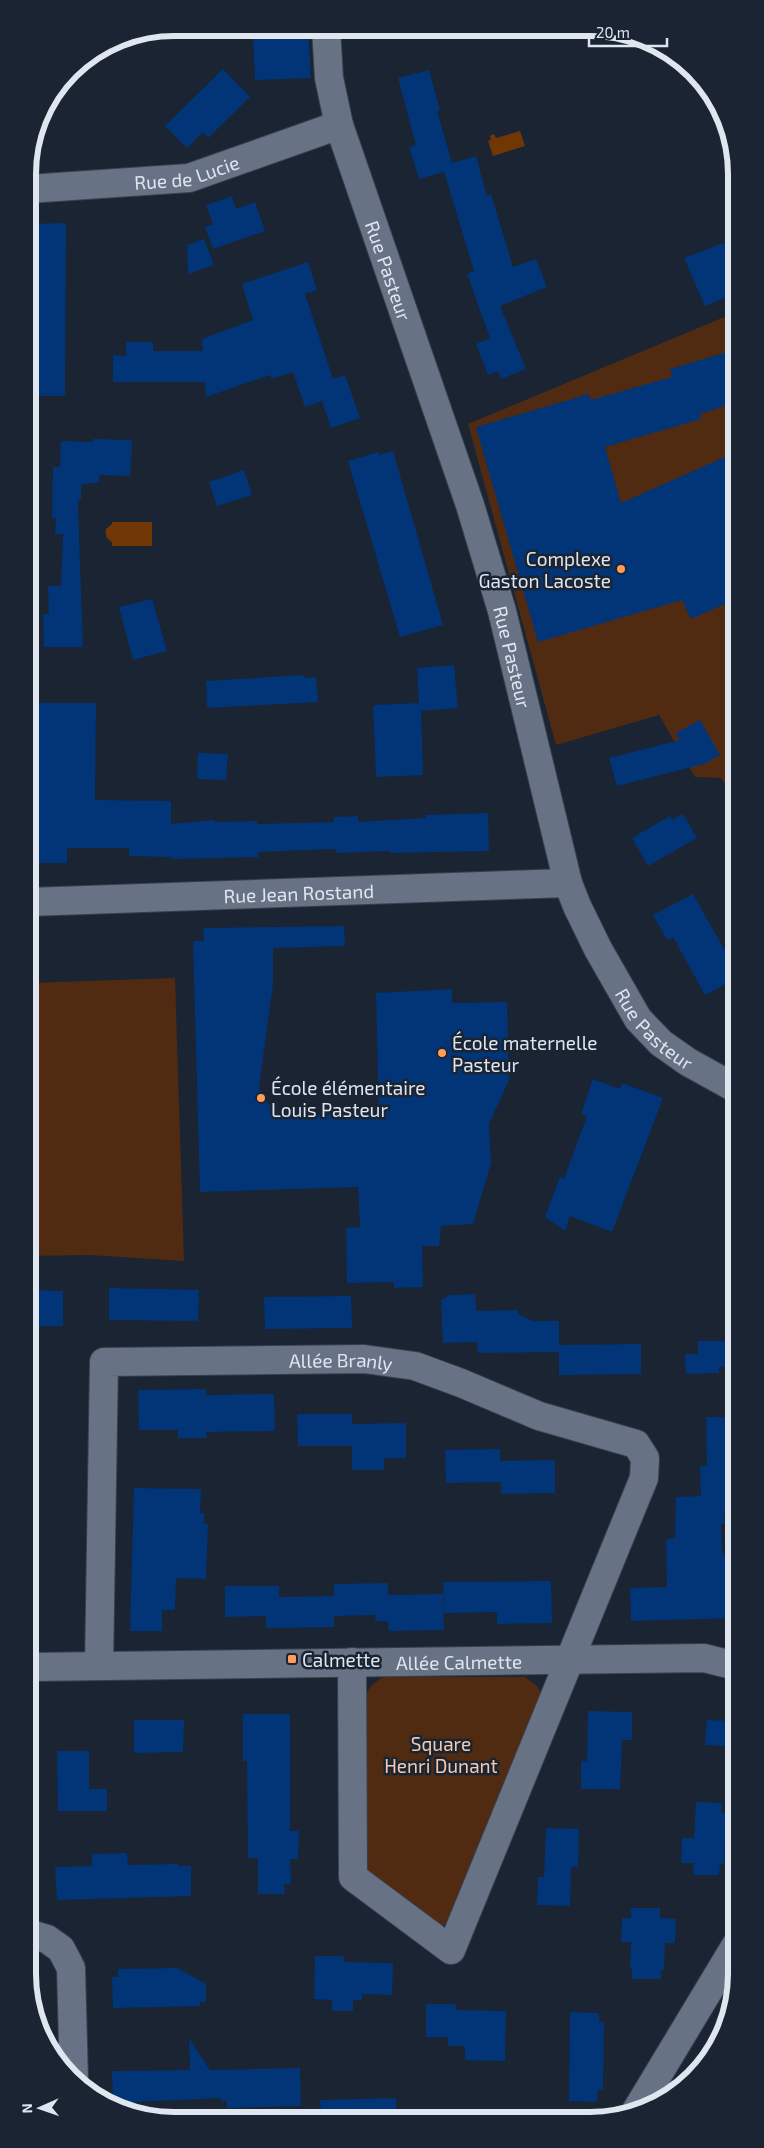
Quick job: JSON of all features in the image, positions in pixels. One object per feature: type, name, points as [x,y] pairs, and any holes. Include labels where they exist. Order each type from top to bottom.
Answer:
[{"type":"street","name":"Rue Pasteur","points":[[327,37],[329,78],[339,124],[470,505],[502,611],[568,883],[585,924],[638,1019],[661,1042],[688,1062],[727,1084]]},
{"type":"street","name":"Rue de Lucie","points":[[37,188],[189,178],[339,124]]},
{"type":"street","name":"Rue Jean Rostand","points":[[37,902],[568,883]]},
{"type":"street","name":"Allée Branly","points":[[99,1666],[104,1362],[364,1359],[415,1366],[539,1416],[636,1444],[645,1458],[644,1478],[572,1659]]},
{"type":"street","name":"Allée Calmette","points":[[36,1667],[704,1658],[727,1664]]},
{"type":"street","points":[[352,1662],[353,1877],[451,1950],[572,1659]]},
{"type":"street","points":[[36,1936],[47,1939],[61,1949],[72,1968],[74,2068]]},
{"type":"street","points":[[642,2101],[727,1960]]},
{"type":"green space","name":"Complexe Gaston Lacoste","points":[[728,316],[728,788],[721,778],[695,777],[659,715],[556,745],[468,424]]},
{"type":"green space","points":[[175,978],[184,1261],[89,1255],[36,1256],[37,983]]},
{"type":"green space","name":"Square Henri Dunant","points":[[384,1677],[525,1677],[537,1686],[542,1695],[453,1920],[442,1926],[433,1926],[369,1878],[366,1869],[364,1699],[372,1686]]},
{"type":"shaded area","points":[[520,131],[525,146],[493,156],[488,141],[491,139],[490,136],[494,134],[496,138]]},
{"type":"shaded area","points":[[112,522],[152,522],[152,546],[112,546],[112,542],[107,538],[106,529]]},
{"type":"building","points":[[253,37],[309,37],[311,78],[255,80]]},
{"type":"building","points":[[223,69],[250,97],[208,138],[203,132],[187,148],[165,126]]},
{"type":"building","points":[[429,70],[440,110],[437,111],[452,163],[476,156],[487,196],[491,194],[513,267],[536,259],[547,287],[500,306],[526,369],[501,379],[498,371],[488,375],[476,344],[490,338],[467,274],[474,271],[444,172],[419,179],[409,147],[416,145],[398,78]]},
{"type":"building","points":[[232,196],[236,209],[255,202],[265,231],[213,249],[205,227],[213,224],[206,205]]},
{"type":"building","points":[[66,223],[65,396],[37,396],[37,224]]},
{"type":"building","points":[[204,239],[214,265],[188,274],[187,245]]},
{"type":"building","points":[[728,241],[728,297],[705,306],[684,258]]},
{"type":"building","points":[[308,262],[317,290],[305,294],[333,379],[345,375],[360,418],[331,428],[322,401],[305,407],[293,372],[272,379],[270,375],[206,397],[205,382],[113,382],[113,355],[126,356],[126,342],[153,342],[153,351],[203,351],[202,339],[253,320],[242,284]]},
{"type":"building","points":[[728,352],[728,405],[700,414],[701,419],[605,447],[621,503],[728,456],[728,603],[691,619],[682,600],[538,642],[476,427],[589,394],[591,400],[672,377],[670,369]]},
{"type":"building","points":[[93,439],[132,440],[130,476],[99,475],[99,482],[81,485],[81,500],[78,500],[79,534],[55,534],[56,518],[52,518],[53,467],[60,467],[61,441],[93,442]]},
{"type":"building","points":[[393,451],[443,625],[400,637],[348,461],[378,452],[379,455]]},
{"type":"building","points":[[244,470],[252,495],[217,506],[209,482]]},
{"type":"building","points":[[63,534],[79,534],[83,647],[44,647],[43,614],[49,614],[48,586],[61,586]]},
{"type":"building","points":[[152,599],[167,651],[133,660],[119,607]]},
{"type":"building","points":[[454,665],[458,708],[421,711],[423,775],[376,777],[373,705],[419,703],[417,668]]},
{"type":"building","points":[[303,675],[304,678],[316,677],[318,702],[207,708],[206,681]]},
{"type":"building","points":[[37,703],[96,703],[95,800],[171,801],[171,824],[214,820],[214,822],[257,821],[257,824],[334,822],[334,817],[358,816],[358,822],[426,818],[426,815],[488,813],[489,851],[336,853],[336,849],[258,852],[259,857],[172,859],[172,857],[129,856],[129,848],[67,848],[67,863],[37,863]]},
{"type":"building","points":[[700,720],[720,755],[704,764],[617,786],[609,758],[680,740],[676,733]]},
{"type":"building","points":[[198,753],[228,754],[226,780],[197,779]]},
{"type":"building","points":[[683,814],[697,838],[648,866],[632,838],[670,816],[672,820]]},
{"type":"building","points":[[693,894],[724,949],[728,947],[728,983],[705,995],[673,937],[667,940],[653,915]]},
{"type":"building","points":[[344,926],[345,946],[273,948],[273,984],[259,1088],[267,1103],[281,1114],[295,1116],[379,1112],[376,993],[452,989],[452,1003],[507,1002],[509,1080],[489,1124],[491,1163],[473,1224],[441,1226],[439,1246],[422,1246],[423,1287],[394,1288],[394,1282],[347,1283],[346,1228],[360,1227],[358,1187],[200,1192],[193,941],[204,941],[203,928]]},
{"type":"building","points":[[593,1079],[620,1089],[622,1083],[663,1098],[612,1232],[570,1216],[565,1231],[545,1217],[560,1177],[564,1179],[587,1116],[581,1114]]},
{"type":"building","points":[[109,1288],[199,1290],[198,1321],[109,1320]]},
{"type":"building","points":[[36,1290],[63,1291],[63,1326],[36,1326]]},
{"type":"building","points":[[475,1294],[476,1311],[518,1310],[518,1314],[533,1321],[559,1321],[559,1352],[478,1353],[477,1342],[443,1343],[441,1300],[450,1295]]},
{"type":"building","points":[[351,1296],[352,1328],[265,1329],[264,1297]]},
{"type":"building","points":[[698,1341],[727,1341],[727,1367],[719,1367],[719,1373],[686,1374],[685,1354],[698,1354]]},
{"type":"building","points":[[641,1344],[641,1374],[559,1375],[559,1345]]},
{"type":"building","points":[[206,1389],[206,1395],[274,1394],[275,1431],[206,1432],[207,1438],[178,1438],[178,1430],[139,1430],[138,1390]]},
{"type":"building","points":[[297,1414],[352,1414],[352,1424],[406,1423],[406,1458],[384,1458],[384,1470],[352,1470],[352,1446],[298,1446]]},
{"type":"building","points":[[706,1417],[727,1417],[727,1512],[724,1512],[724,1524],[721,1524],[722,1548],[727,1568],[727,1618],[631,1621],[630,1588],[667,1587],[666,1539],[675,1538],[676,1497],[701,1496],[700,1466],[707,1466]]},
{"type":"building","points":[[500,1449],[500,1461],[555,1460],[555,1493],[501,1494],[501,1482],[446,1483],[445,1450]]},
{"type":"building","points":[[134,1488],[201,1489],[200,1513],[204,1513],[204,1524],[208,1524],[206,1579],[176,1578],[175,1610],[162,1610],[162,1631],[130,1631]]},
{"type":"building","points":[[551,1581],[552,1623],[497,1624],[497,1612],[444,1613],[443,1582]]},
{"type":"building","points":[[388,1583],[388,1595],[443,1594],[444,1630],[389,1631],[388,1621],[375,1621],[376,1615],[334,1616],[334,1627],[279,1628],[266,1628],[266,1616],[225,1617],[225,1586],[279,1586],[279,1597],[334,1596],[334,1584]]},
{"type":"building","points":[[588,1711],[632,1712],[632,1740],[622,1740],[620,1789],[581,1789],[581,1761],[587,1761]]},
{"type":"building","points":[[243,1714],[290,1714],[290,1831],[299,1831],[298,1859],[290,1859],[291,1884],[284,1884],[285,1894],[258,1894],[258,1858],[248,1858],[247,1761],[243,1761]]},
{"type":"building","points":[[134,1720],[184,1720],[183,1752],[134,1753]]},
{"type":"building","points":[[707,1720],[727,1721],[727,1746],[705,1745]]},
{"type":"building","points":[[57,1751],[89,1751],[89,1789],[107,1789],[107,1811],[58,1811]]},
{"type":"building","points":[[696,1802],[722,1803],[721,1813],[726,1813],[724,1864],[720,1864],[719,1875],[693,1875],[694,1863],[681,1863],[682,1838],[694,1838]]},
{"type":"building","points":[[546,1828],[579,1829],[578,1867],[571,1867],[570,1906],[537,1905],[538,1877],[544,1877]]},
{"type":"building","points":[[127,1853],[128,1865],[178,1864],[178,1866],[191,1866],[191,1896],[57,1900],[55,1867],[92,1866],[92,1854]]},
{"type":"building","points":[[631,1908],[660,1908],[660,1918],[676,1919],[675,1943],[665,1943],[664,1970],[661,1970],[661,1979],[632,1979],[632,1969],[630,1969],[631,1942],[621,1942],[622,1918],[631,1918]]},
{"type":"building","points":[[315,1956],[344,1956],[343,1962],[393,1963],[392,1995],[362,1994],[362,2000],[353,2000],[353,2011],[332,2011],[332,2000],[314,1999]]},
{"type":"building","points":[[177,1968],[206,1984],[206,2002],[200,2002],[200,2006],[113,2008],[112,1977],[118,1977],[118,1969]]},
{"type":"building","points":[[426,2004],[456,2004],[455,2010],[506,2011],[505,2061],[465,2060],[465,2046],[448,2046],[448,2037],[426,2037]]},
{"type":"building","points":[[570,2012],[599,2013],[599,2022],[604,2022],[603,2090],[598,2090],[597,2102],[569,2101]]},
{"type":"building","points":[[189,2038],[210,2070],[300,2068],[301,2106],[227,2108],[227,2101],[221,2101],[221,2098],[126,2102],[113,2097],[112,2071],[190,2070]]},
{"type":"building","points":[[396,2098],[396,2112],[321,2112],[320,2100]]},
{"type":"place","name":"Complexe Gaston Lacoste","points":[[621,569]]},
{"type":"place","name":"École maternelle Pasteur","points":[[442,1053]]},
{"type":"place","name":"École élémentaire Louis Pasteur","points":[[261,1098]]},
{"type":"place","name":"Calmette","points":[[292,1659]]}]
